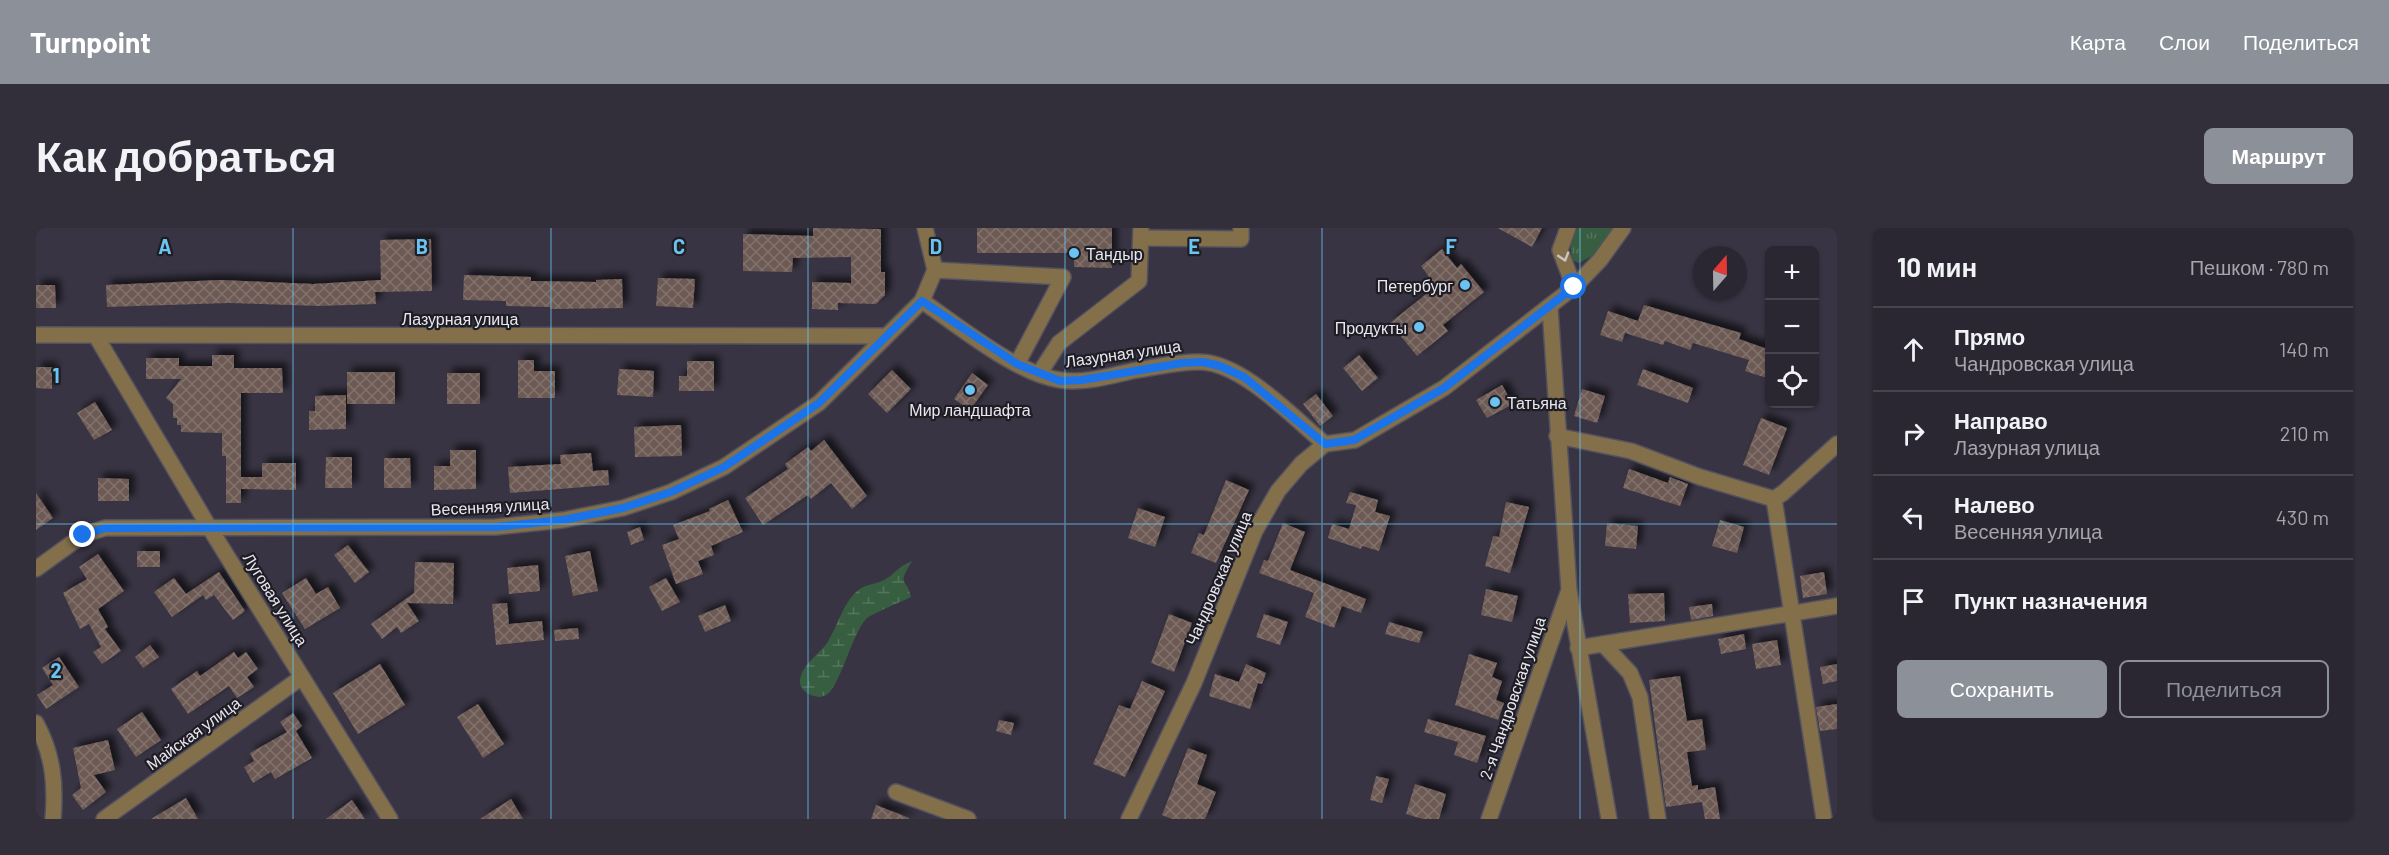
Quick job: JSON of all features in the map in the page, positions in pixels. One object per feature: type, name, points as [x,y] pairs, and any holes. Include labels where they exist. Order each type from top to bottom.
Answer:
[{"type":"street","points":[[922,301],[935,270],[925,228]]},
{"type":"street","points":[[1039,374],[1059,343],[1139,281],[1141,233],[1241,239],[1241,228]]},
{"type":"street","points":[[1568,228],[1560,250],[1574,287]]},
{"type":"street","points":[[1325,444],[1354,440],[1444,388],[1550,308],[1574,287],[1600,260],[1623,228]]},
{"type":"street","points":[[935,270],[1063,277],[1017,364]]},
{"type":"street","name":"Лазурная улица","points":[[922,301],[1017,364],[1060,381],[1082,380],[1203,362],[1244,377],[1325,444]]},
{"type":"street","name":"Весенняя улица","points":[[36,569],[83,535],[105,528],[496,527],[563,520],[623,508],[671,492],[724,467],[819,403],[922,301]]},
{"type":"street","name":"2-я Чандровская улица","points":[[1550,308],[1569,590],[1609,819]]},
{"type":"street","name":"Лазурная улица","points":[[36,335],[885,336]]},
{"type":"street","name":"Луговая улица","points":[[96,336],[209,526],[390,819]]},
{"type":"street","points":[[1557,436],[1631,451],[1700,477],[1774,499]]},
{"type":"street","name":"Чандровская улица","points":[[1129,819],[1194,682],[1255,531],[1278,491],[1301,464],[1325,444]]},
{"type":"street","points":[[1774,499],[1837,444]]},
{"type":"street","points":[[1774,499],[1824,819]]},
{"type":"street","name":"2-я Чандровская улица","points":[[1489,819],[1569,590]]},
{"type":"street","points":[[1578,648],[1837,606]]},
{"type":"street","points":[[1603,644],[1630,673],[1640,697],[1658,819]]},
{"type":"street","name":"Майская улица","points":[[104,819],[302,677]]},
{"type":"street","points":[[36,723],[48,747],[53,770],[53,819]]},
{"type":"street","points":[[896,792],[968,819]]},
{"type":"green space","points":[[1578,228],[1613,228],[1597,253],[1579,263],[1572,260],[1570,241]]},
{"type":"green space","points":[[912,561],[904,579],[911,597],[866,619],[831,691],[822,697],[805,691],[800,682],[804,669],[827,643],[852,597],[860,589],[885,579]]},
{"type":"building","points":[[813,228],[881,229],[881,272],[885,272],[885,295],[876,304],[838,303],[838,310],[812,309],[812,282],[851,283],[851,257],[793,258],[792,272],[743,271],[743,234],[813,236]]},
{"type":"building","points":[[977,228],[1112,228],[1112,268],[1074,267],[1074,253],[977,253]]},
{"type":"building","points":[[1498,228],[1542,228],[1532,247]]},
{"type":"building","points":[[431,239],[432,291],[375,292],[376,304],[319,306],[229,303],[107,307],[106,285],[220,280],[313,284],[381,280],[380,240]]},
{"type":"building","points":[[1442,249],[1457,268],[1461,264],[1484,292],[1443,325],[1448,331],[1417,356],[1390,323],[1436,286],[1421,266]]},
{"type":"building","points":[[464,275],[531,277],[531,281],[596,282],[596,280],[622,279],[623,308],[550,309],[550,307],[506,306],[506,301],[463,300]]},
{"type":"building","points":[[658,278],[695,279],[693,308],[656,306]]},
{"type":"building","points":[[36,285],[55,285],[56,308],[36,308]]},
{"type":"building","points":[[1644,305],[1741,333],[1739,339],[1765,348],[1765,377],[1745,371],[1749,360],[1693,343],[1690,350],[1665,341],[1663,345],[1625,333],[1622,342],[1600,335],[1608,311],[1638,321]]},
{"type":"building","points":[[212,355],[234,355],[234,368],[282,368],[283,393],[241,393],[241,477],[262,477],[262,463],[296,463],[296,490],[241,489],[241,503],[226,503],[226,456],[222,456],[222,433],[181,432],[181,425],[177,425],[177,418],[173,418],[173,404],[166,398],[181,379],[146,379],[146,358],[179,358],[179,366],[212,366]]},
{"type":"building","points":[[1359,355],[1378,378],[1362,391],[1343,368]]},
{"type":"building","points":[[518,360],[534,360],[534,371],[555,371],[555,398],[518,398]]},
{"type":"building","points":[[687,361],[714,361],[714,391],[679,391],[679,376],[687,376]]},
{"type":"building","points":[[36,367],[52,367],[52,389],[36,388]]},
{"type":"building","points":[[619,369],[654,371],[653,397],[617,395]]},
{"type":"building","points":[[1643,369],[1693,388],[1688,403],[1637,385]]},
{"type":"building","points":[[892,370],[911,389],[887,413],[868,394]]},
{"type":"building","points":[[347,372],[395,372],[395,404],[347,404]]},
{"type":"building","points":[[447,373],[480,373],[480,404],[447,404]]},
{"type":"building","points":[[972,373],[988,385],[970,410],[954,399]]},
{"type":"building","name":"Татьяна","points":[[1502,385],[1513,404],[1487,418],[1476,400]]},
{"type":"building","points":[[1582,389],[1605,396],[1597,423],[1574,416]]},
{"type":"building","points":[[1316,394],[1333,416],[1320,426],[1303,404]]},
{"type":"building","points":[[346,395],[346,429],[309,430],[309,411],[315,411],[315,396]]},
{"type":"building","points":[[95,402],[112,430],[94,440],[77,413]]},
{"type":"building","points":[[1761,418],[1787,428],[1769,475],[1743,465]]},
{"type":"building","points":[[681,425],[682,456],[635,457],[634,427]]},
{"type":"building","points":[[824,440],[867,496],[852,509],[831,483],[811,499],[808,495],[763,525],[745,498],[788,469],[785,464],[808,447],[811,451]]},
{"type":"building","points":[[450,450],[476,450],[476,489],[434,490],[434,466],[450,466]]},
{"type":"building","points":[[591,453],[593,471],[608,470],[609,485],[510,493],[508,467],[561,464],[560,455]]},
{"type":"building","points":[[326,457],[352,457],[352,488],[325,488]]},
{"type":"building","points":[[384,458],[410,458],[411,488],[384,488]]},
{"type":"building","points":[[1629,469],[1668,483],[1670,477],[1688,484],[1680,506],[1623,488]]},
{"type":"building","points":[[98,478],[129,479],[129,501],[98,501]]},
{"type":"building","points":[[1226,480],[1249,490],[1216,563],[1191,553],[1199,533],[1204,535]]},
{"type":"building","points":[[1350,492],[1378,500],[1375,512],[1390,516],[1379,551],[1362,546],[1361,549],[1328,538],[1332,524],[1349,529],[1356,505],[1346,503]]},
{"type":"building","points":[[36,493],[53,518],[36,530]]},
{"type":"building","points":[[728,500],[743,532],[711,546],[714,555],[698,561],[703,574],[676,584],[662,545],[679,539],[673,525],[710,511],[709,509]]},
{"type":"building","points":[[1506,502],[1529,507],[1510,573],[1485,566],[1493,536],[1499,537]]},
{"type":"building","points":[[1138,508],[1165,517],[1155,547],[1128,538]]},
{"type":"building","points":[[1720,520],[1744,527],[1737,553],[1712,546]]},
{"type":"building","points":[[1283,523],[1305,532],[1290,570],[1366,599],[1361,613],[1342,606],[1334,628],[1305,617],[1314,593],[1259,573],[1264,560],[1268,561]]},
{"type":"building","points":[[1607,523],[1638,526],[1636,549],[1605,546]]},
{"type":"building","points":[[640,527],[644,540],[631,545],[627,532]]},
{"type":"building","points":[[348,545],[369,572],[355,583],[334,555]]},
{"type":"building","points":[[137,551],[160,551],[160,567],[137,567]]},
{"type":"building","points":[[590,551],[598,591],[573,596],[565,556]]},
{"type":"building","points":[[98,554],[124,591],[98,609],[108,627],[105,629],[121,651],[102,664],[93,652],[101,647],[89,624],[80,629],[63,593],[87,579],[79,567]]},
{"type":"building","points":[[415,562],[454,563],[453,604],[407,603],[419,621],[401,633],[397,627],[382,639],[371,624],[414,593]]},
{"type":"building","points":[[538,565],[540,591],[509,594],[507,568]]},
{"type":"building","points":[[219,572],[245,611],[233,620],[214,595],[206,600],[203,595],[172,617],[154,592],[174,578],[186,594]]},
{"type":"building","points":[[1824,572],[1827,594],[1803,598],[1800,576]]},
{"type":"building","points":[[306,578],[316,594],[328,587],[340,608],[305,629],[282,593]]},
{"type":"building","points":[[666,578],[680,602],[662,611],[649,587]]},
{"type":"building","points":[[1486,589],[1518,596],[1512,622],[1481,615]]},
{"type":"building","points":[[1664,593],[1665,621],[1630,623],[1628,594]]},
{"type":"building","points":[[507,603],[509,624],[542,621],[544,640],[496,645],[492,604]]},
{"type":"building","points":[[1712,604],[1713,616],[1691,620],[1689,607]]},
{"type":"building","points":[[725,605],[731,621],[705,632],[698,616]]},
{"type":"building","points":[[1169,614],[1192,623],[1174,672],[1151,663]]},
{"type":"building","points":[[1264,614],[1288,622],[1280,645],[1256,637]]},
{"type":"building","points":[[1389,622],[1423,632],[1419,643],[1385,634]]},
{"type":"building","points":[[578,628],[579,639],[555,641],[554,630]]},
{"type":"building","points":[[1744,634],[1746,649],[1721,654],[1718,639]]},
{"type":"building","points":[[1777,640],[1781,665],[1756,669],[1752,644]]},
{"type":"building","points":[[150,645],[159,657],[143,668],[135,657]]},
{"type":"building","points":[[234,652],[238,658],[246,652],[258,669],[247,677],[254,687],[237,698],[229,686],[188,714],[171,689],[197,671],[200,676]]},
{"type":"building","points":[[1469,654],[1497,663],[1492,677],[1502,681],[1496,700],[1504,703],[1498,720],[1455,705]]},
{"type":"building","points":[[59,657],[79,687],[46,709],[37,695],[53,685],[42,668]]},
{"type":"building","points":[[380,664],[405,705],[358,734],[333,693]]},
{"type":"building","points":[[1246,664],[1266,673],[1262,684],[1258,683],[1250,709],[1209,696],[1215,674],[1239,682]]},
{"type":"building","points":[[1837,664],[1837,681],[1823,684],[1820,667]]},
{"type":"building","points":[[1680,676],[1687,721],[1702,719],[1706,750],[1687,752],[1692,786],[1698,785],[1698,790],[1715,787],[1720,819],[1705,819],[1702,802],[1666,807],[1649,680]]},
{"type":"building","points":[[1142,681],[1165,691],[1125,777],[1093,764],[1119,705],[1130,709]]},
{"type":"building","points":[[478,704],[504,744],[483,758],[457,717]]},
{"type":"building","points":[[1837,704],[1837,729],[1820,731],[1816,707]]},
{"type":"building","points":[[142,712],[161,740],[136,757],[117,729]]},
{"type":"building","points":[[293,713],[302,726],[296,731],[312,758],[275,779],[271,772],[253,783],[244,767],[254,761],[250,753],[287,732],[280,722]]},
{"type":"building","points":[[1428,719],[1486,736],[1477,763],[1454,755],[1458,742],[1424,732]]},
{"type":"building","points":[[999,720],[1014,723],[1011,735],[996,731]]},
{"type":"building","points":[[108,740],[115,770],[94,775],[106,792],[83,810],[72,795],[81,788],[73,748]]},
{"type":"building","points":[[1188,748],[1207,755],[1197,784],[1216,792],[1205,819],[1172,819],[1162,815]]},
{"type":"building","points":[[1376,776],[1389,779],[1382,803],[1370,800]]},
{"type":"building","points":[[1415,784],[1446,794],[1439,819],[1423,819],[1406,814]]},
{"type":"building","points":[[186,798],[198,819],[151,819]]},
{"type":"building","points":[[511,799],[523,819],[480,819]]},
{"type":"building","points":[[352,800],[365,819],[326,819]]},
{"type":"building","points":[[876,805],[909,818],[909,819],[871,819]]},
{"type":"place","name":"Тандыр","points":[[1074,253]]},
{"type":"place","name":"Петербург","points":[[1465,285]]},
{"type":"place","name":"Продукты","points":[[1419,327]]},
{"type":"place","name":"Мир ландшафта","points":[[970,390]]},
{"type":"place","name":"Татьяна","points":[[1495,402]]},
{"type":"route","points":[[83,535],[105,528],[496,527],[563,520],[623,508],[671,492],[724,467],[819,403],[922,301],[1017,364],[1060,381],[1082,380],[1182,363],[1203,362],[1220,366],[1244,377],[1325,444],[1354,440],[1444,388],[1550,308],[1574,287]]}]
